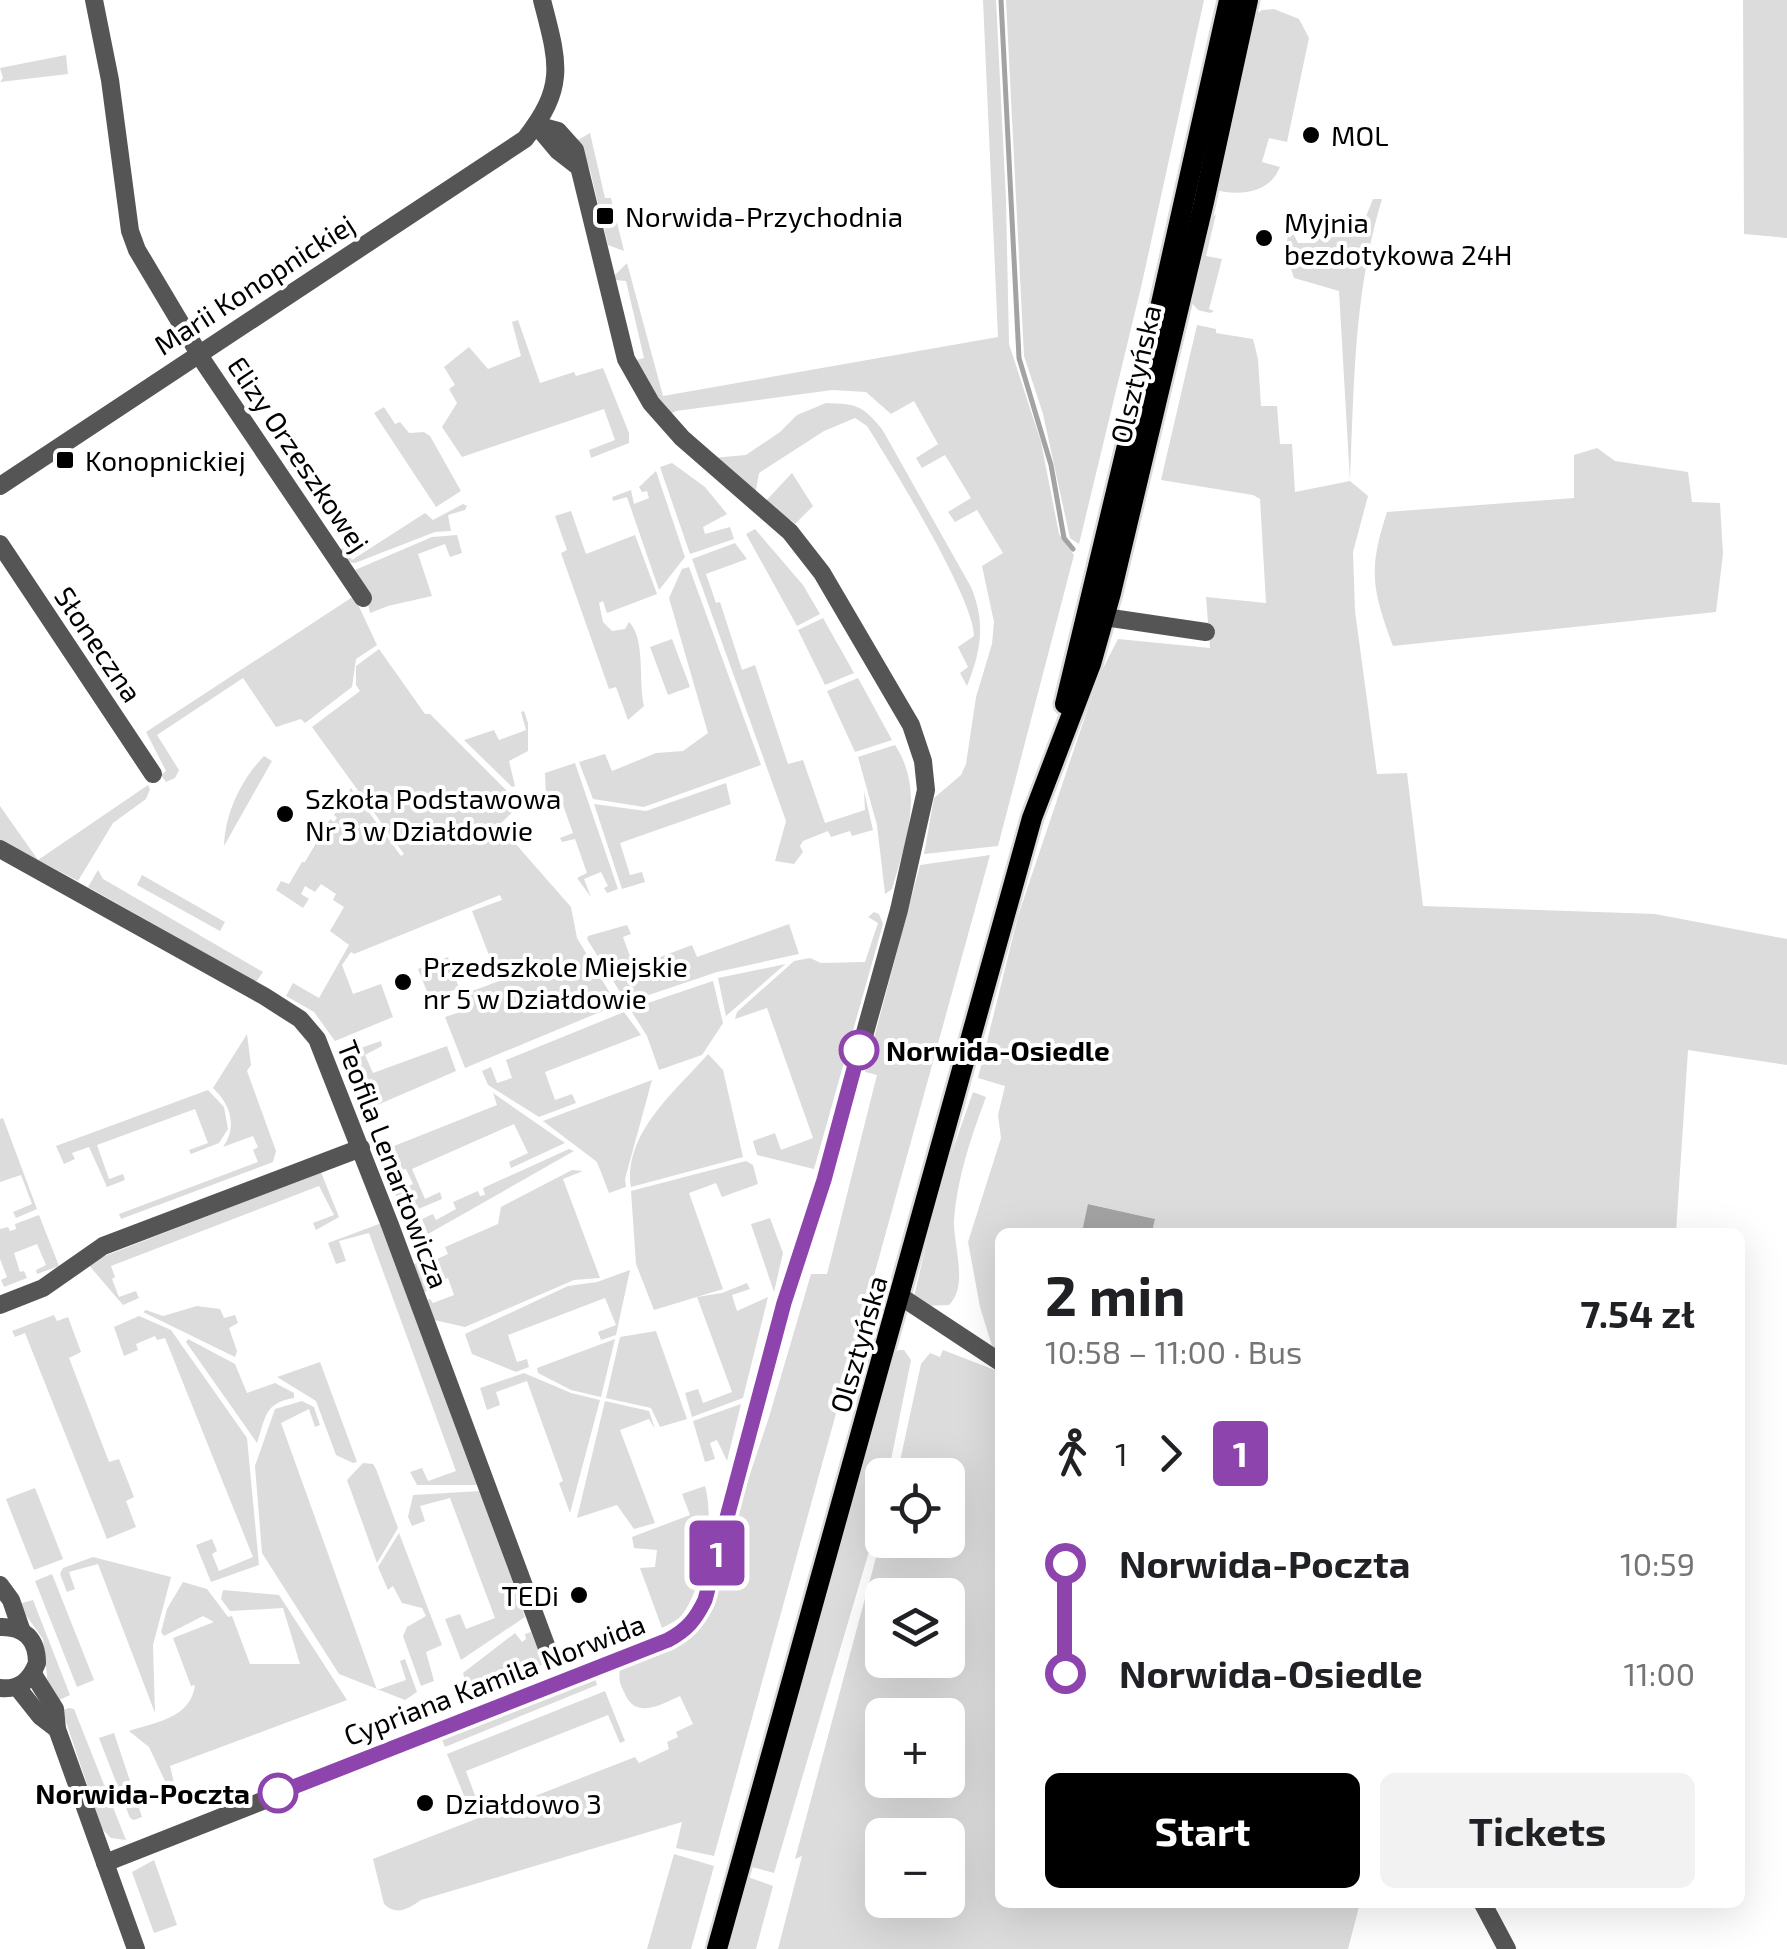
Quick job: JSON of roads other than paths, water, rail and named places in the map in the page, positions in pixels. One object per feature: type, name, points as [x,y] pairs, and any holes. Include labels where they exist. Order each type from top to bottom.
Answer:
[{"type":"main road","name":"Olsztyńska","points":[[1094,615],[1229,0]]},
{"type":"main road","name":"Olsztyńska","points":[[716,1949],[1032,818],[1094,615],[1200,220],[1248,0]]},
{"type":"street","name":"Elizy Orzeszkowej","points":[[94,0],[110,80],[130,231],[137,250],[204,364],[363,598]]},
{"type":"street","points":[[536,125],[548,108],[556,84],[556,53],[542,0]]},
{"type":"street","name":"Marii Konopnickiej","points":[[0,486],[525,139],[536,125]]},
{"type":"street","name":"Cypriana Kamila Norwida","points":[[105,1863],[668,1640],[684,1631],[696,1617],[705,1600],[784,1303],[824,1180],[899,910],[926,790],[924,761],[911,724],[822,574],[790,532],[682,438],[636,382],[626,359],[593,216],[576,165],[536,125]]},
{"type":"street","name":"Słoneczna","points":[[0,544],[153,774]]},
{"type":"street","points":[[1094,615],[1206,632]]},
{"type":"street","name":"Teofila Lenartowicza","points":[[0,850],[264,996],[300,1019],[317,1039],[550,1656]]},
{"type":"street","points":[[0,1305],[43,1288],[103,1246],[360,1148]]},
{"type":"street","points":[[900,1296],[995,1359]]},
{"type":"street","points":[[0,1585],[21,1629],[33,1641],[37,1652],[33,1674],[56,1709],[57,1729],[136,1949]]},
{"type":"street","points":[[0,1628],[21,1629]]},
{"type":"street","points":[[33,1674],[9,1687],[57,1729]]},
{"type":"street","points":[[1485,1908],[1508,1949]]},
{"type":"waterway","points":[[1001,0],[1019,358],[1051,465],[1064,538],[1073,549]]},
{"type":"place","name":"MOL","points":[[1311,135]]},
{"type":"place","name":"Norwida-Przychodnia","points":[[605,216]]},
{"type":"place","name":"Myjnia bezdotykowa 24H","points":[[1264,238]]},
{"type":"place","name":"Konopnickiej","points":[[65,460]]},
{"type":"place","name":"Szkoła Podstawowa Nr 3 w Działdowie","points":[[285,814]]},
{"type":"place","name":"Przedszkole Miejskie nr 5 w Działdowie","points":[[403,982]]},
{"type":"place","name":"Norwida-Osiedle","points":[[859,1050]]},
{"type":"place","name":"TEDi","points":[[579,1595]]},
{"type":"place","name":"Norwida-Poczta","points":[[278,1793]]},
{"type":"place","name":"Działdowo 3","points":[[425,1803]]}]
